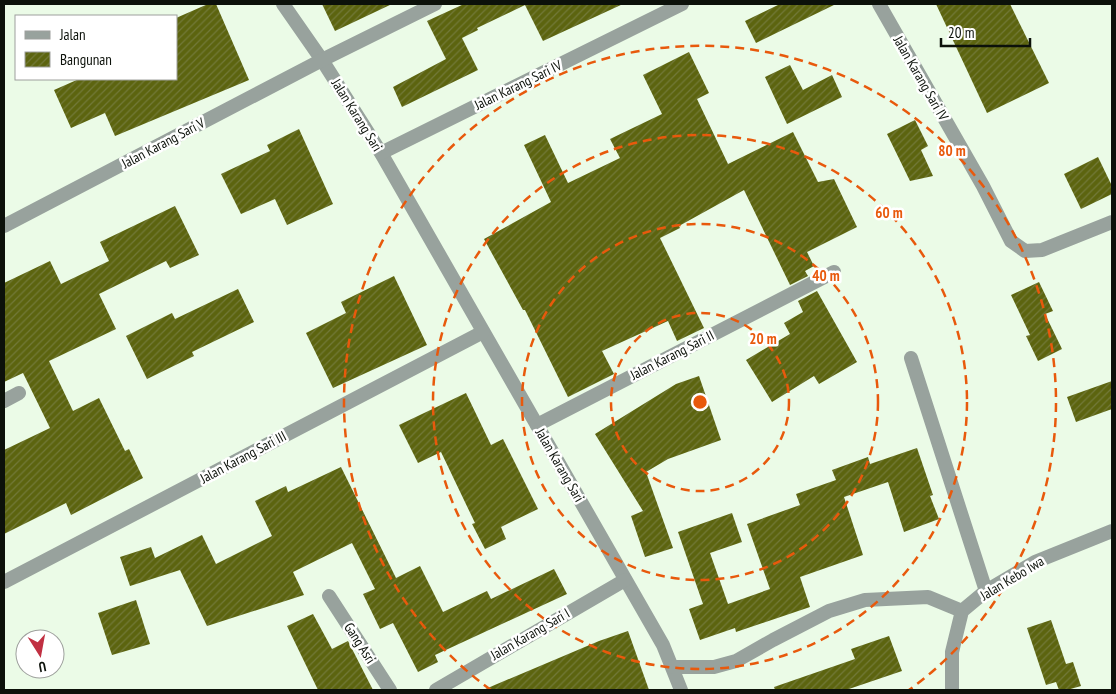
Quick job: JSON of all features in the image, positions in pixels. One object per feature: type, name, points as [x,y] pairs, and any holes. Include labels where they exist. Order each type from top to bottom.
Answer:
[{"type":"street","name":"Jalan Karang Sari","points":[[283,4],[322,60],[380,153],[663,645],[681,690]]},
{"type":"street","name":"Jalan Karang Sari V","points":[[4,226],[322,60],[435,4]]},
{"type":"street","name":"Jalan Karang Sari IV","points":[[380,153],[682,4]]},
{"type":"street","name":"Jalan Karang Sari IV","points":[[879,4],[983,186],[1011,241],[1025,251],[1042,250],[1112,222]]},
{"type":"street","name":"Jalan Karang Sari II","points":[[537,425],[834,272]]},
{"type":"street","name":"Jalan Karang Sari III","points":[[4,582],[483,332]]},
{"type":"street","points":[[911,358],[986,591]]},
{"type":"street","points":[[4,401],[19,393]]},
{"type":"street","name":"Jalan Kebo Iwa","points":[[962,611],[986,591],[1035,562],[1112,531]]},
{"type":"street","name":"Jalan Karang Sari I","points":[[436,690],[625,580]]},
{"type":"street","name":"Gang Asri","points":[[329,596],[390,690]]},
{"type":"street","points":[[672,667],[714,667],[736,661],[829,611],[865,600],[928,597],[962,611],[952,652],[952,690]]},
{"type":"building","points":[[208,4],[216,4],[249,80],[115,136],[105,113],[71,128],[54,90],[77,80],[178,80],[178,17]]},
{"type":"building","points":[[322,4],[392,4],[335,31]]},
{"type":"building","points":[[464,4],[623,4],[543,41],[525,5],[477,28],[478,30],[462,38],[478,70],[402,107],[393,87],[446,59],[427,21]]},
{"type":"building","points":[[780,4],[836,4],[756,43],[745,21]]},
{"type":"building","points":[[936,4],[1010,4],[1049,83],[987,113]]},
{"type":"building","points":[[689,52],[709,93],[697,99],[728,164],[793,132],[818,182],[834,179],[857,227],[807,252],[814,266],[805,271],[808,276],[790,285],[744,190],[679,226],[680,228],[660,238],[704,328],[677,341],[668,321],[602,351],[614,374],[568,397],[525,310],[523,310],[484,239],[551,202],[524,145],[545,135],[568,183],[620,158],[610,139],[662,114],[643,75]]},
{"type":"building","points":[[790,65],[803,90],[832,75],[842,97],[787,124],[765,77]]},
{"type":"building","points":[[915,120],[928,146],[921,150],[933,176],[910,181],[887,134]]},
{"type":"building","points":[[299,129],[333,204],[287,225],[275,199],[241,214],[221,174],[270,151],[267,145]]},
{"type":"building","points":[[1098,157],[1112,186],[1112,194],[1081,209],[1064,174]]},
{"type":"building","points":[[175,206],[199,255],[170,268],[166,261],[99,294],[116,329],[49,361],[73,411],[99,398],[125,451],[129,449],[143,478],[71,515],[66,503],[4,534],[4,450],[50,428],[23,373],[4,382],[4,283],[50,261],[61,284],[109,261],[100,242]]},
{"type":"building","points":[[394,276],[427,345],[333,388],[306,333],[346,313],[341,302]]},
{"type":"building","points":[[1039,282],[1053,311],[1045,314],[1062,349],[1038,361],[1026,336],[1030,335],[1011,295]]},
{"type":"building","points":[[238,289],[254,322],[192,352],[194,356],[147,379],[126,336],[172,313],[175,319]]},
{"type":"building","points":[[817,291],[857,362],[819,384],[814,376],[772,402],[746,360],[790,334],[784,323],[803,312],[798,301]]},
{"type":"building","points":[[699,376],[721,440],[668,459],[646,472],[673,548],[645,557],[631,516],[643,511],[595,434],[676,384]]},
{"type":"building","points":[[1112,381],[1112,409],[1076,422],[1067,397]]},
{"type":"building","points":[[466,393],[491,445],[503,439],[538,509],[501,527],[506,539],[485,549],[472,524],[475,523],[441,452],[418,463],[399,425]]},
{"type":"building","points":[[917,448],[933,495],[930,496],[939,519],[904,532],[888,482],[844,497],[863,555],[800,577],[810,607],[736,632],[735,628],[700,640],[689,609],[703,604],[678,532],[732,513],[742,542],[710,553],[728,604],[770,589],[747,524],[800,505],[796,494],[836,480],[832,470],[868,457],[870,464]]},
{"type":"building","points":[[341,467],[396,578],[420,566],[443,612],[487,591],[491,599],[554,569],[567,594],[435,655],[438,662],[418,672],[393,623],[380,629],[363,594],[375,589],[352,543],[293,572],[304,595],[207,626],[180,570],[130,586],[120,557],[151,547],[155,558],[202,535],[216,564],[272,536],[255,501],[286,486],[288,492]]},
{"type":"building","points":[[136,600],[150,644],[112,655],[98,613]]},
{"type":"building","points":[[313,614],[332,649],[348,641],[373,690],[318,690],[287,626]]},
{"type":"building","points":[[1051,620],[1066,664],[1073,662],[1081,686],[1059,690],[1056,682],[1046,685],[1027,628]]},
{"type":"building","points":[[628,631],[649,690],[483,690],[599,641]]},
{"type":"building","points":[[889,636],[902,671],[846,690],[775,690],[774,687],[855,659],[851,649]]}]
